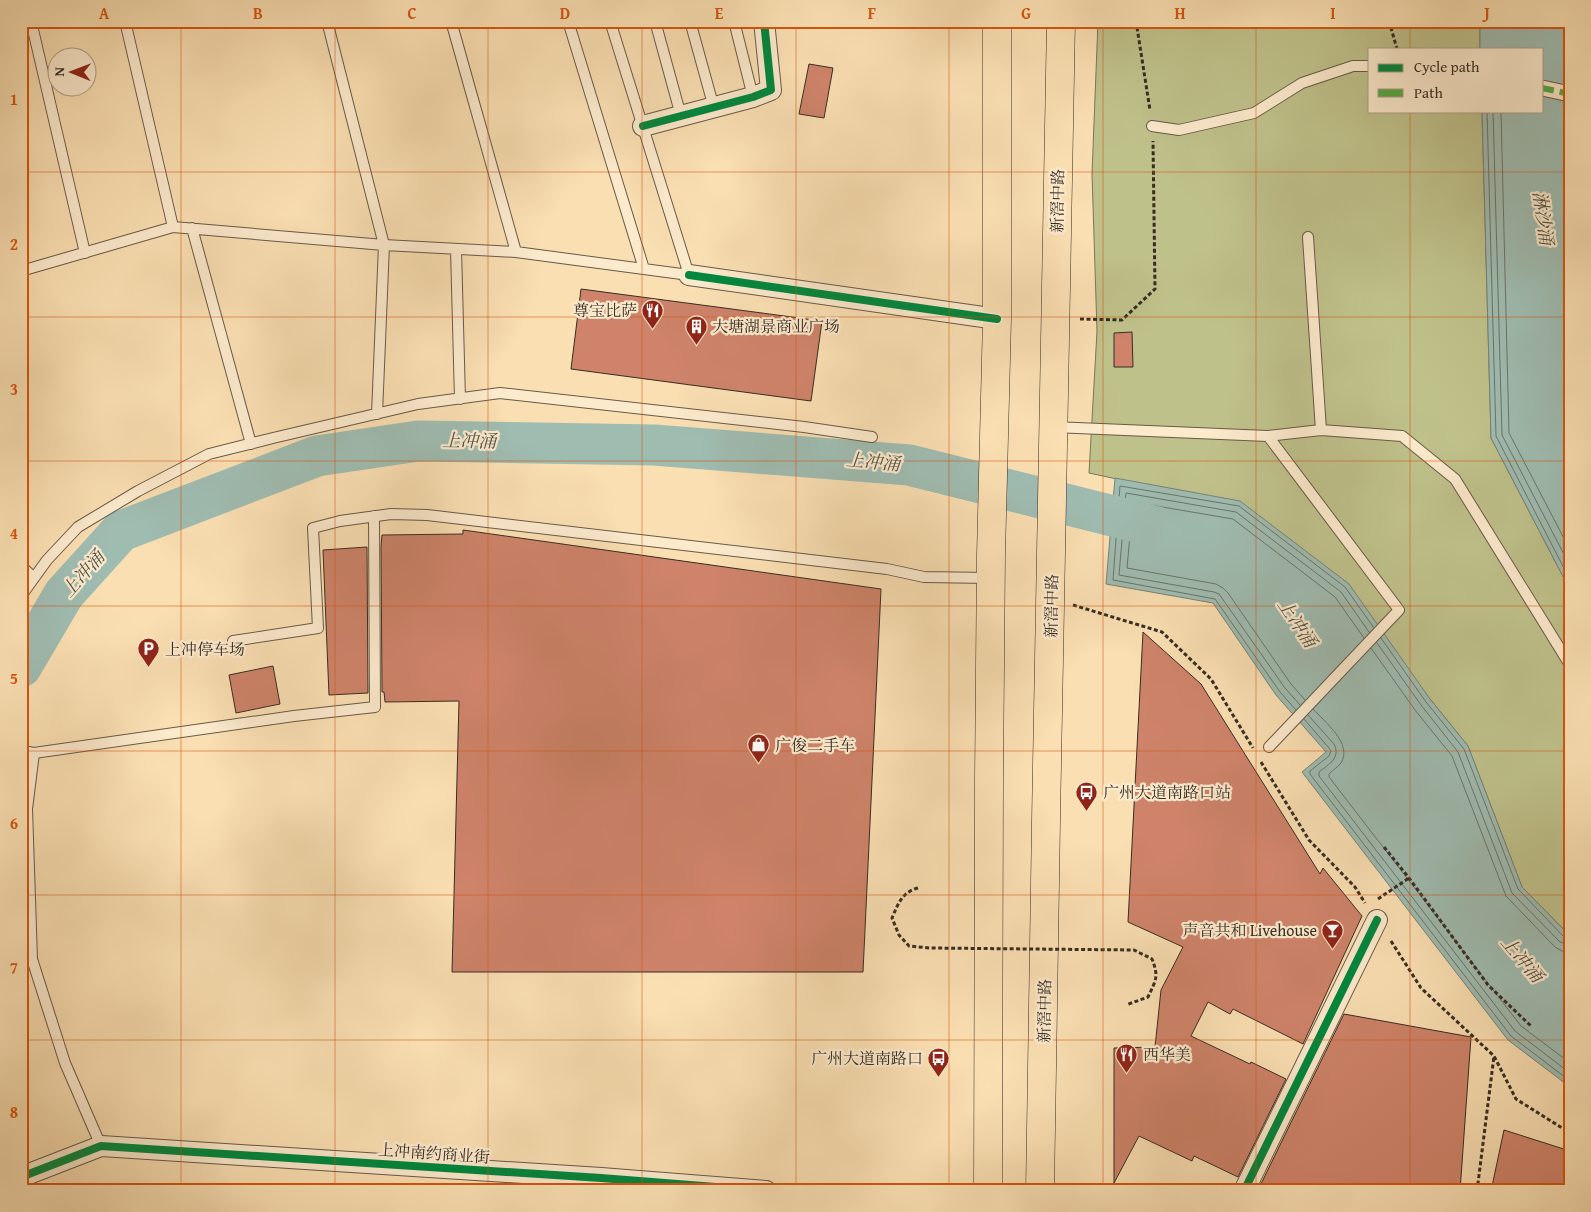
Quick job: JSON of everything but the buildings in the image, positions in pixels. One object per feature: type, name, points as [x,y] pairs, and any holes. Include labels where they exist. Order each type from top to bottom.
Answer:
[{"type":"highway","points":[[988,1191],[989,779],[991,567],[997,319],[998,21]]},
{"type":"highway","name":"新滘中路","points":[[1040,1191],[1052,561],[1054,308],[1061,21]]},
{"type":"highway","points":[[981,1191],[988,1138]]},
{"type":"street","points":[[643,126],[714,108],[772,90],[764,21]]},
{"type":"street","points":[[1544,88],[1570,94]]},
{"type":"street","points":[[690,275],[997,319]]},
{"type":"street","points":[[1244,1191],[1372,913]]},
{"type":"street","points":[[21,1177],[101,1146]]},
{"type":"street","name":"上冲南约商业街","points":[[101,1146],[601,1184],[766,1191]]},
{"type":"lane","points":[[31,21],[84,252]]},
{"type":"lane","points":[[125,21],[173,227]]},
{"type":"lane","points":[[327,21],[384,246],[377,414]]},
{"type":"lane","points":[[451,21],[516,252]]},
{"type":"lane","points":[[568,21],[644,269]]},
{"type":"lane","points":[[21,271],[173,227],[384,246],[516,252],[690,275],[610,21]]},
{"type":"lane","points":[[655,21],[681,116]]},
{"type":"lane","points":[[690,21],[714,108]]},
{"type":"lane","points":[[734,21],[753,97]]},
{"type":"lane","points":[[1152,126],[1179,130],[1254,113],[1302,84],[1353,66],[1368,66]]},
{"type":"lane","points":[[192,228],[251,444]]},
{"type":"lane","points":[[1308,237],[1321,430]]},
{"type":"lane","points":[[456,249],[460,399]]},
{"type":"lane","points":[[21,596],[47,560],[78,527],[138,491],[209,454],[418,404],[500,393],[804,427],[872,437]]},
{"type":"lane","points":[[1054,427],[1268,436],[1321,430],[1402,436],[1455,479],[1570,666]]},
{"type":"lane","points":[[1268,436],[1400,610],[1272,744]]},
{"type":"lane","points":[[233,641],[318,628],[314,528],[340,521],[391,514],[427,515],[887,569],[924,577],[991,567]]},
{"type":"lane","points":[[21,750],[34,753],[294,716],[375,707],[374,516]]},
{"type":"lane","points":[[21,566],[34,578]]},
{"type":"lane","points":[[34,753],[27,809],[32,959],[66,1064],[101,1146]]},
{"type":"path","points":[[1074,318],[1122,320],[1156,289],[1152,126],[1136,21]]},
{"type":"path","points":[[1389,21],[1397,48]]},
{"type":"path","points":[[1051,598],[1162,632],[1211,679],[1309,840],[1355,887],[1421,988],[1494,1056],[1516,1099],[1570,1133]]},
{"type":"path","points":[[1384,848],[1409,878],[1488,985],[1532,1027]]},
{"type":"path","points":[[1372,913],[1409,878]]},
{"type":"path","points":[[918,888],[910,890],[899,900],[892,918],[899,935],[909,946],[930,948],[1134,950],[1152,959],[1157,973],[1148,997],[1126,1005]]},
{"type":"path","points":[[1477,1191],[1494,1056]]},
{"type":"green space","points":[[1098,21],[1480,21],[1480,48],[1368,48],[1368,112],[1482,112],[1491,438],[1570,590],[1570,936],[1522,887],[1468,746],[1430,699],[1140,484],[1089,473],[1097,331],[1092,174]]},
{"type":"water","name":"淋沙涌","points":[[1480,21],[1570,21],[1570,590],[1491,438],[1482,112],[1544,112],[1544,48],[1480,48]]},
{"type":"water","points":[[1115,478],[1240,501],[1349,584],[1430,699],[1468,746],[1522,887],[1570,936],[1570,1087],[1508,1040],[1302,772],[1326,752],[1276,695],[1213,603],[1106,584]]},
{"type":"waterway","name":"上冲涌","points":[[21,667],[64,594],[121,531],[317,456],[418,441],[654,445],[909,465],[1157,527],[1167,532]]},
{"type":"marked path","points":[[1544,88],[1570,94]]},
{"type":"cycle path","points":[[643,126],[753,97],[771,90],[764,21]]},
{"type":"cycle path","points":[[689,275],[997,319]]},
{"type":"cycle path","points":[[1244,1191],[1377,920]]},
{"type":"cycle path","points":[[21,1177],[101,1146],[601,1178],[766,1191]]},
{"type":"place","name":"尊宝比萨","points":[[653,329]]},
{"type":"place","name":"大塘湖景商业广场","points":[[696,345]]},
{"type":"place","name":"上冲停车场","points":[[149,668]]},
{"type":"place","name":"广俊二手车","points":[[759,764]]},
{"type":"place","name":"广州大道南路口站","points":[[1087,811]]},
{"type":"place","name":"声音共和 Livehouse","points":[[1333,949]]},
{"type":"place","name":"西华美","points":[[1127,1073]]},
{"type":"place","name":"广州大道南路口","points":[[939,1077]]}]
